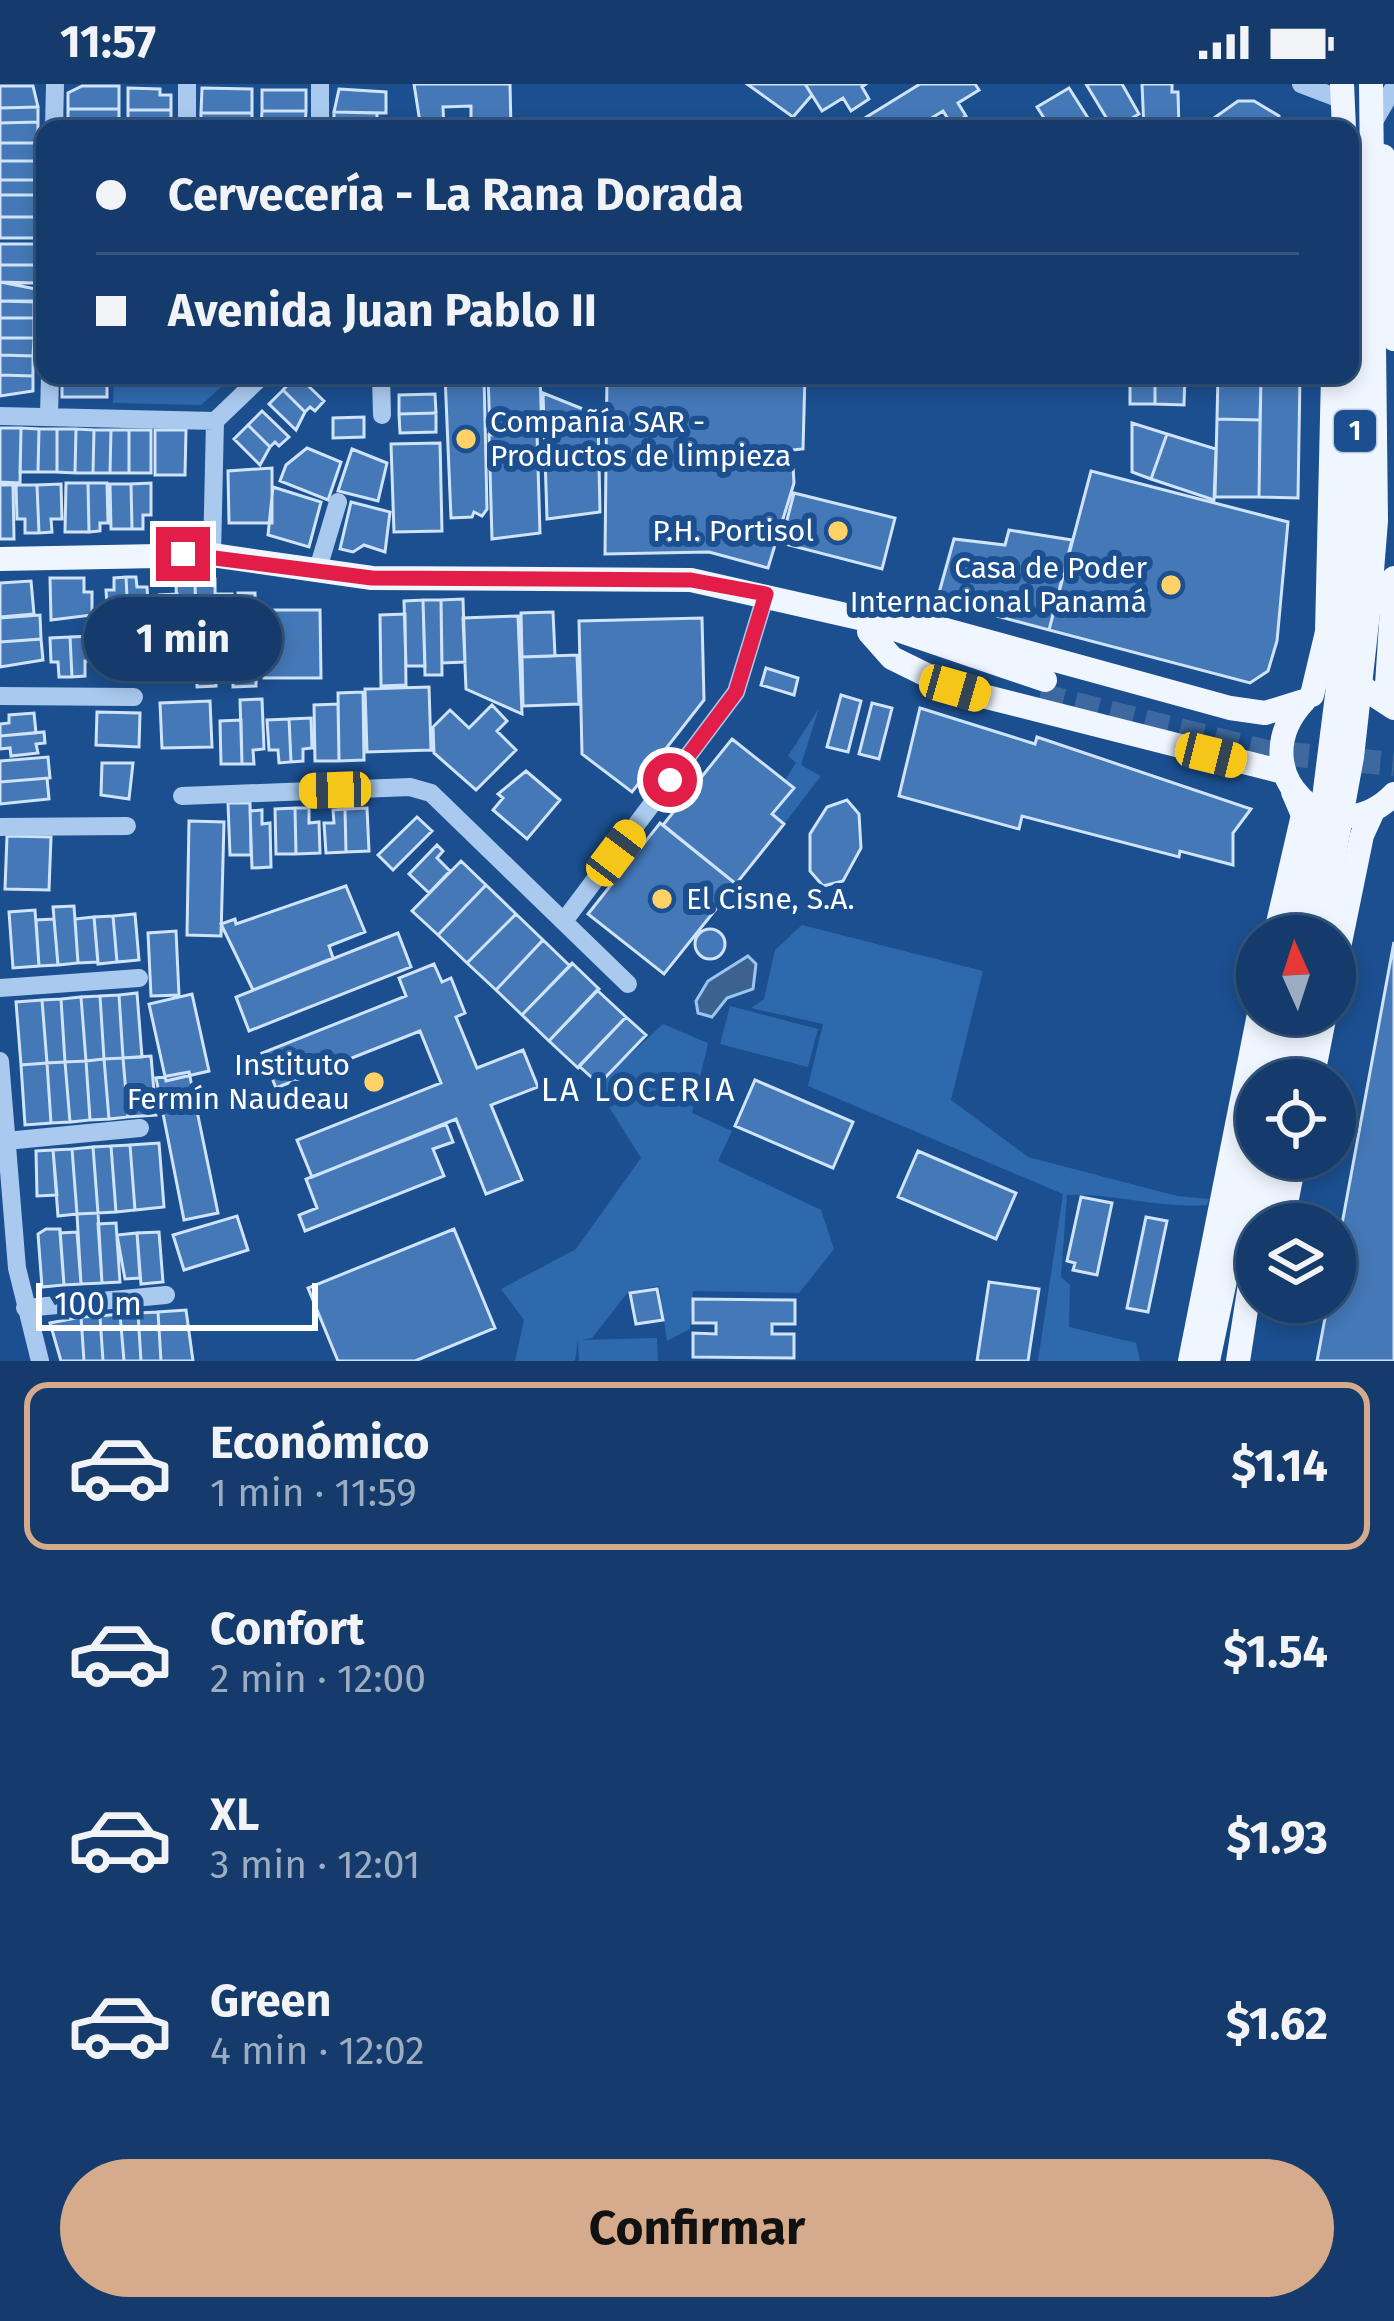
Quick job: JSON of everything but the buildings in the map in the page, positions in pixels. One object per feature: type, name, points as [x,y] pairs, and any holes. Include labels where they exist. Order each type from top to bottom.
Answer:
[{"type":"main road","name":"1","points":[[1359,123],[1371,84]]},
{"type":"main road","name":"1","points":[[1342,92],[1353,120]]},
{"type":"main road","points":[[1359,132],[1386,167],[1394,339]]},
{"type":"main road","name":"1","points":[[1316,915],[1324,797],[1367,592],[1376,398],[1359,157]]},
{"type":"main road","points":[[1335,384],[1367,592],[1390,704]]},
{"type":"main road","name":"1","points":[[1353,384],[1367,592]]},
{"type":"main road","points":[[0,559],[212,555],[317,572],[418,580],[691,580],[828,610],[1042,687]]},
{"type":"main road","points":[[1319,915],[1303,815],[1288,781],[1282,733],[1308,698],[1327,632],[1367,592]]},
{"type":"main road","points":[[868,626],[924,624],[1230,708],[1265,713],[1352,687],[1390,704]]},
{"type":"main road","points":[[868,626],[892,658],[955,688],[1288,781],[1329,815],[1373,811]]},
{"type":"main road","points":[[1300,915],[1315,902],[1362,835],[1373,811],[1394,794]]},
{"type":"main road","name":"1","points":[[1308,915],[1315,902]]},
{"type":"main road","points":[[1190,1361],[1255,1035]]},
{"type":"main road","points":[[1208,1361],[1246,1179]]},
{"type":"main road","points":[[1239,1354],[1244,1323]]},
{"type":"main road","points":[[1239,1354],[1255,1323]]},
{"type":"street","points":[[54,120],[55,84]]},
{"type":"street","points":[[187,84],[187,120]]},
{"type":"street","points":[[320,84],[320,120]]},
{"type":"street","points":[[1301,84],[1342,92]]},
{"type":"street","points":[[1359,127],[1394,88]]},
{"type":"street","points":[[49,416],[50,384]]},
{"type":"street","points":[[212,555],[215,421],[254,384]]},
{"type":"street","points":[[382,384],[382,416]]},
{"type":"street","points":[[0,416],[215,421]]},
{"type":"street","points":[[317,572],[338,502]]},
{"type":"street","points":[[564,921],[736,692],[766,594]]},
{"type":"street","points":[[0,696],[134,697]]},
{"type":"street","points":[[182,796],[410,787],[431,793],[628,984]]},
{"type":"street","points":[[0,827],[128,826]]},
{"type":"street","points":[[0,988],[140,978]]},
{"type":"street","points":[[0,1063],[6,1229],[40,1361]]},
{"type":"street","points":[[6,1141],[140,1128]]},
{"type":"street","points":[[25,1308],[166,1295]]},
{"type":"shaded area","points":[[114,384],[225,384],[201,405],[113,403]]},
{"type":"shaded area","points":[[819,708],[801,765],[821,776],[784,824],[773,814],[793,788],[785,780],[796,763],[788,756]]},
{"type":"shaded area","points":[[802,925],[983,971],[951,1100],[1028,1157],[1177,1196],[1209,1199],[1207,1205],[1189,1206],[1067,1195],[1061,1277],[1070,1285],[1069,1327],[1136,1343],[1140,1361],[1038,1361],[1063,1194],[808,1086],[823,1024],[751,1008],[764,999],[775,950]]},
{"type":"shaded area","points":[[748,956],[756,964],[753,989],[727,998],[712,1017],[698,1013],[696,1001],[708,981]]},
{"type":"shaded area","points":[[730,1006],[818,1029],[808,1067],[720,1044]]},
{"type":"shaded area","points":[[663,1024],[708,1043],[692,1113],[732,1131],[718,1161],[821,1210],[834,1249],[799,1293],[693,1291],[690,1329],[667,1341],[659,1286],[628,1292],[592,1338],[581,1340],[657,1338],[658,1361],[579,1361],[578,1340],[575,1361],[515,1361],[524,1320],[501,1289],[576,1249],[641,1158],[596,1086]]},
{"type":"tunnel","points":[[1040,695],[1267,752],[1394,764]]},
{"type":"place","name":"Compañía SAR - Productos de limpieza","points":[[466,439]]},
{"type":"place","name":"P.H. Portisol","points":[[838,531]]},
{"type":"place","name":"Casa de Poder Internacional Panamá","points":[[1171,585]]},
{"type":"place","name":"El Cisne, S.A.","points":[[662,899]]},
{"type":"place","name":"Instituto Fermín Naudeau","points":[[374,1082]]},
{"type":"district","name":"LA LOCERIA","points":[[639,1089]]},
{"type":"route","points":[[183,554],[372,578],[691,580],[766,594],[736,692],[670,780]]}]
